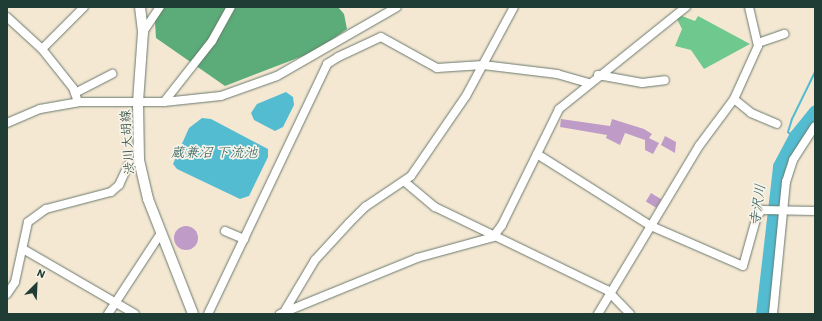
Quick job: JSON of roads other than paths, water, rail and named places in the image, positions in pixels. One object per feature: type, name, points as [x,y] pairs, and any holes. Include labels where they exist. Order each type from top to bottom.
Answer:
[{"type":"main road","name":"渋川大胡線","points":[[140,7],[143,32],[138,102],[139,160],[148,199],[193,314]]},
{"type":"street","points":[[42,49],[84,7]]},
{"type":"street","points":[[143,32],[160,7]]},
{"type":"street","points":[[164,102],[212,42],[231,7]]},
{"type":"street","points":[[7,122],[40,109],[78,102],[164,102],[221,96],[277,76],[332,46],[397,7]]},
{"type":"street","points":[[282,313],[315,260],[349,223],[365,207],[405,182],[466,96],[514,7]]},
{"type":"street","points":[[282,313],[428,255],[493,237],[502,225],[559,109],[598,75],[686,7]]},
{"type":"street","points":[[598,314],[699,146],[734,99],[758,43],[749,7]]},
{"type":"street","points":[[7,17],[42,49],[75,93],[78,102]]},
{"type":"street","points":[[758,43],[784,34]]},
{"type":"street","points":[[208,314],[327,64],[338,57],[362,49],[381,37],[437,68],[483,65],[557,74],[589,83]]},
{"type":"street","points":[[332,46],[338,57]]},
{"type":"street","points":[[75,93],[112,74]]},
{"type":"street","points":[[598,75],[642,83],[665,80]]},
{"type":"street","points":[[734,99],[751,113],[777,124]]},
{"type":"street","points":[[773,314],[780,208],[793,160],[815,126]]},
{"type":"street","points":[[537,154],[651,226],[743,266],[757,216],[765,209],[780,208],[815,211]]},
{"type":"street","points":[[7,294],[15,282],[28,222],[46,209],[111,192],[119,185],[128,164],[139,160]]},
{"type":"street","points":[[405,182],[435,207],[493,237],[610,293],[630,314]]},
{"type":"street","points":[[225,231],[244,239]]},
{"type":"street","points":[[108,314],[161,233]]},
{"type":"street","points":[[23,249],[135,314]]},
{"type":"water","points":[[286,92],[293,97],[294,105],[283,127],[275,131],[254,120],[251,113],[257,104]]},
{"type":"water","name":"蔵兼沼 下流池","points":[[202,118],[211,119],[268,149],[268,157],[249,196],[240,199],[177,169],[173,164],[189,128]]},
{"type":"waterway","points":[[794,138],[788,132],[792,119],[815,72]]},
{"type":"waterway","name":"寺沢川","points":[[762,314],[779,166],[795,136],[815,111]]}]
